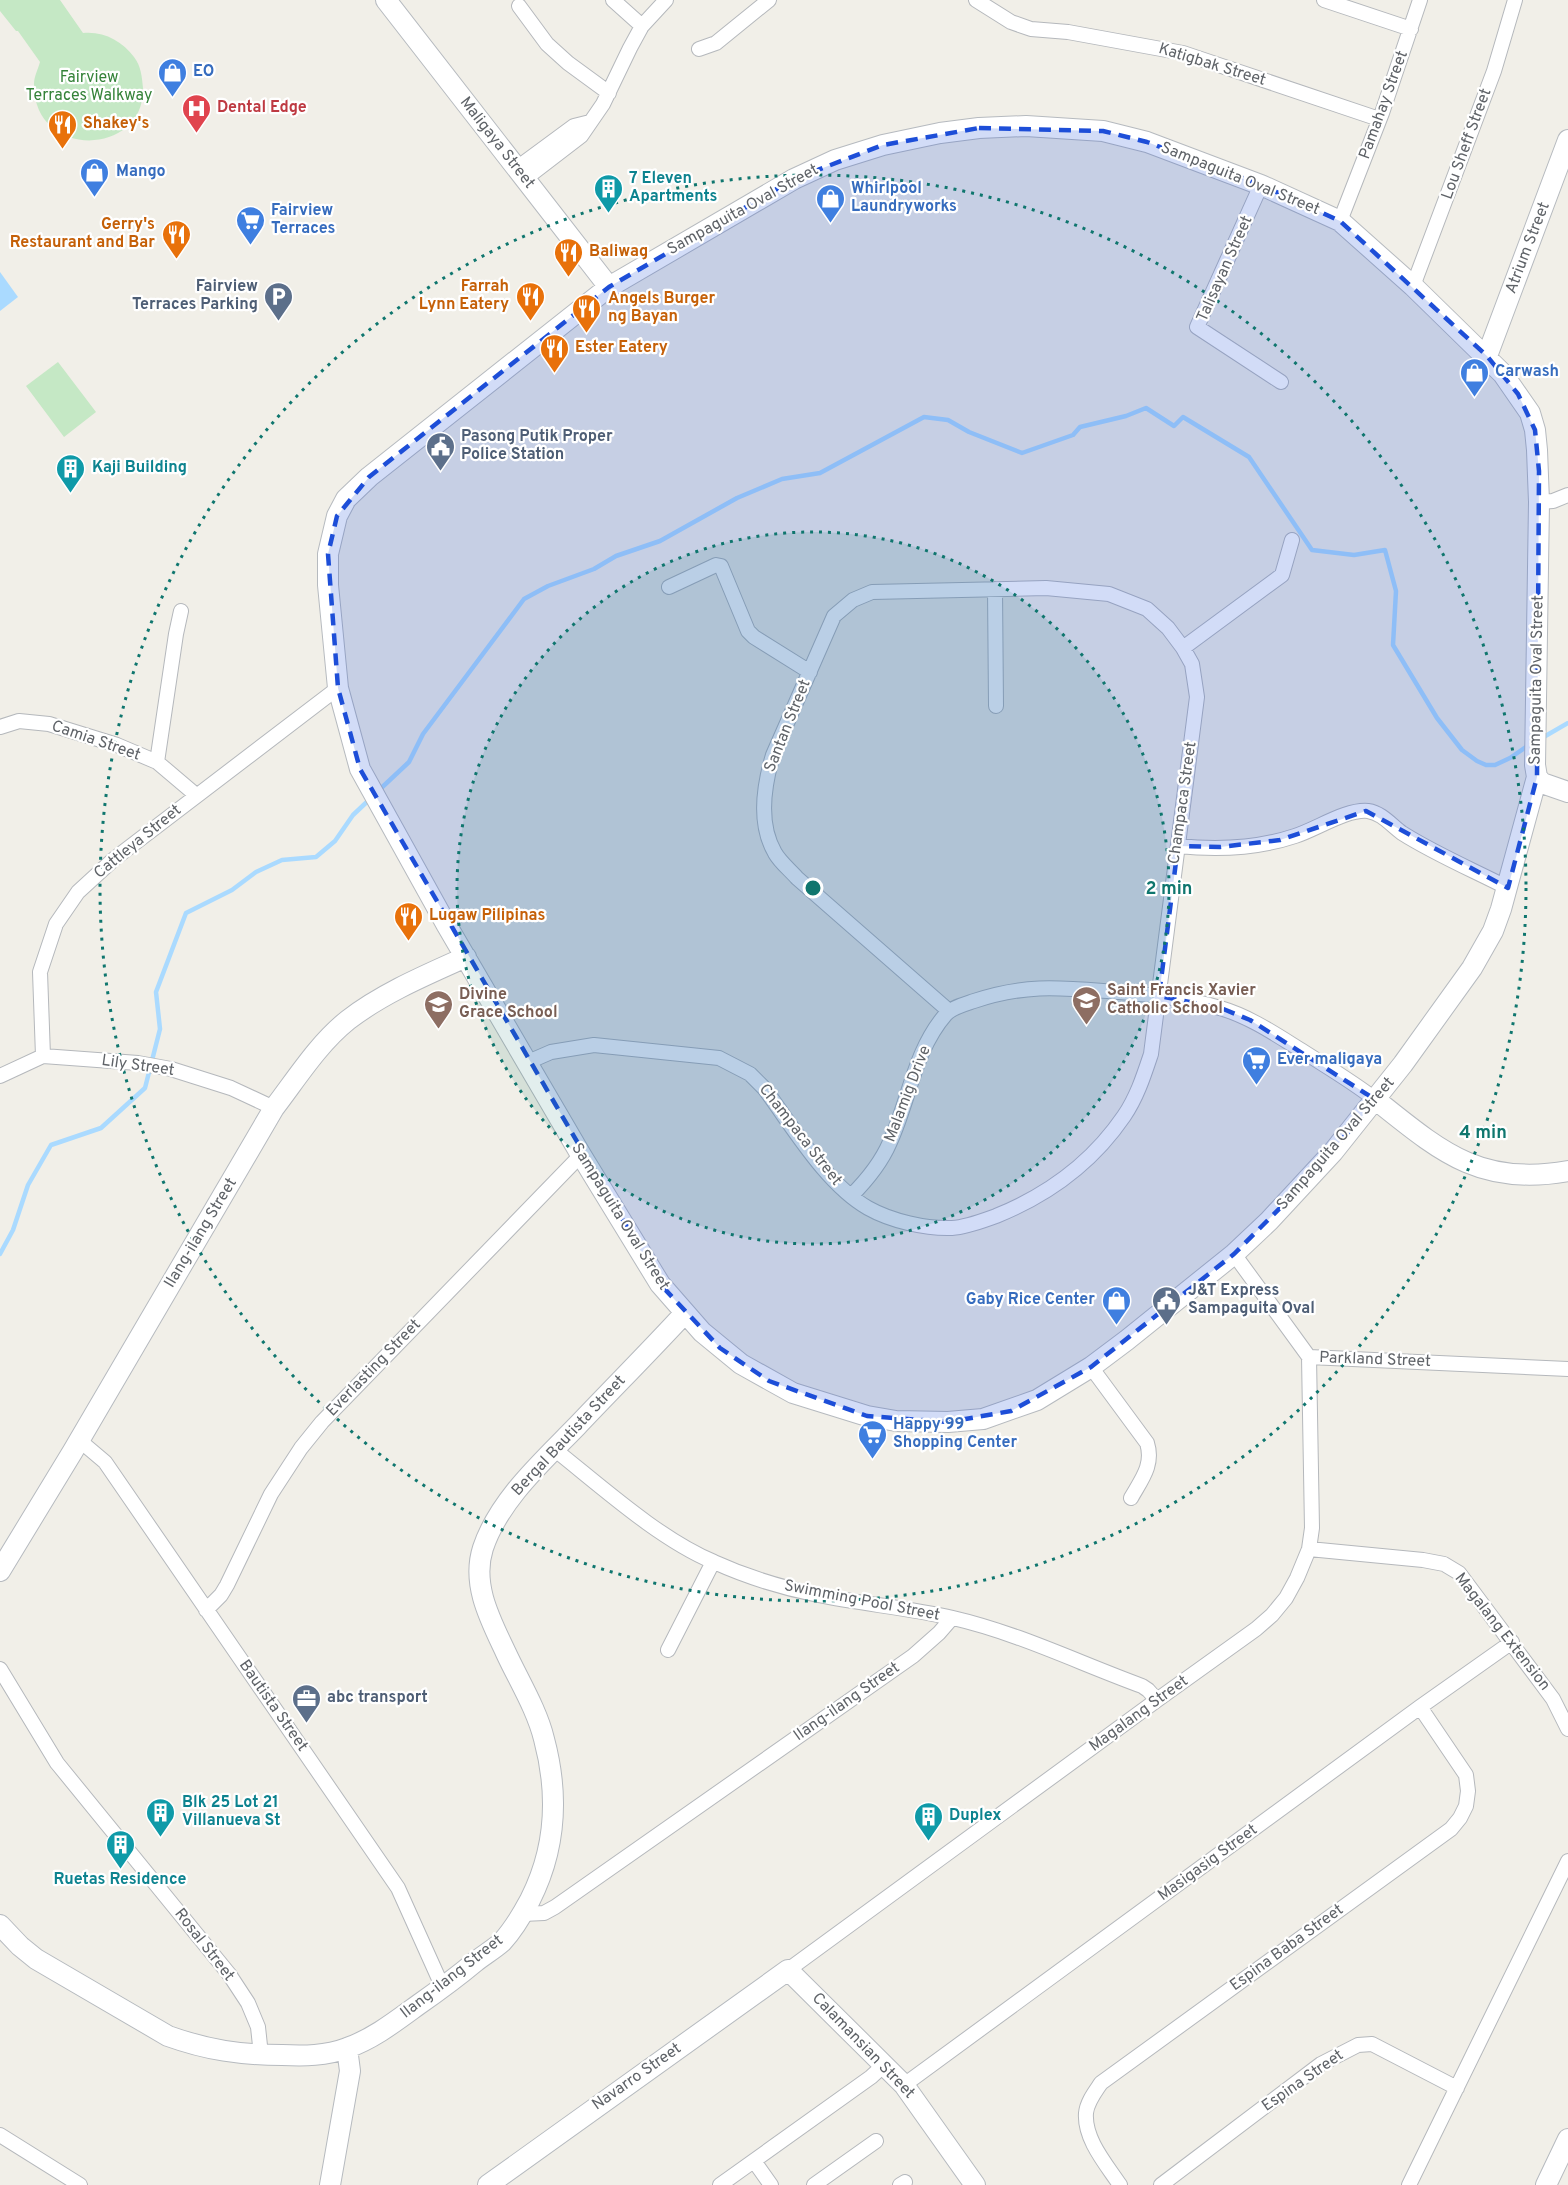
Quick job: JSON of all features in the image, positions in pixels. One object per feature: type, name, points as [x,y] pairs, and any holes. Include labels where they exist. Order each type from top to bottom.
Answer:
[{"type":"street","name":"Maligaya Street","points":[[386,0],[609,287]]},
{"type":"street","points":[[613,0],[642,26]]},
{"type":"street","points":[[521,173],[574,126],[590,122],[609,93],[642,26],[666,0]]},
{"type":"street","name":"Katigbak Street","points":[[976,0],[1011,22],[1031,29],[1085,35],[1183,53],[1379,119]]},
{"type":"street","points":[[1324,0],[1411,29]]},
{"type":"street","name":"Pamahay Street","points":[[1343,215],[1420,0]]},
{"type":"street","name":"Lou Sheff Street","points":[[1413,286],[1494,71],[1515,0]]},
{"type":"street","points":[[699,49],[716,43],[765,1]]},
{"type":"street","points":[[519,6],[548,44],[568,63],[609,93]]},
{"type":"street","name":"Sampaguita Oval Street","points":[[1026,126],[1103,131],[1147,141],[1343,215],[1487,356],[1503,374],[1530,413],[1535,430],[1539,502],[1536,777],[1508,888],[1493,931],[1472,968],[1376,1100],[1333,1152],[1269,1221],[1234,1254],[1091,1367],[1036,1400],[983,1419],[948,1422],[896,1421],[847,1410],[793,1393],[741,1364],[720,1348],[684,1314],[660,1284],[581,1155],[360,769],[338,688],[328,585],[328,554],[337,516],[346,499],[369,477],[609,287],[794,179],[835,160],[883,145],[940,133],[1026,126]]},
{"type":"street","name":"Atrium Street","points":[[1487,356],[1568,140]]},
{"type":"street","name":"Talisayan Street","points":[[1261,185],[1197,327],[1281,382]]},
{"type":"street","points":[[1539,502],[1553,501],[1568,495]]},
{"type":"street","points":[[1183,648],[1282,575],[1292,540]]},
{"type":"street","name":"Santan Street","points":[[669,587],[716,565],[721,566],[748,631],[810,672],[773,755],[767,777],[764,798],[769,838],[775,854],[797,878],[949,1011]]},
{"type":"street","name":"Champaca Street","points":[[528,1062],[550,1052],[594,1045],[719,1058],[750,1074],[765,1088],[823,1167],[851,1196],[870,1209],[925,1226],[952,1228],[990,1218],[1046,1191],[1078,1169],[1104,1142],[1125,1114],[1141,1083],[1151,1053],[1197,697],[1192,664],[1183,648],[1168,628],[1147,609],[1108,594],[1046,588],[872,592],[853,600],[834,616],[810,672]]},
{"type":"street","points":[[995,589],[996,706]]},
{"type":"street","name":"Camia Street","points":[[157,762],[181,611]]},
{"type":"street","name":"Cattleya Street","points":[[43,1056],[40,972],[56,924],[78,892],[114,859],[338,688]]},
{"type":"street","name":"Camia Street","points":[[0,727],[18,721],[49,724],[117,745],[157,762],[196,795]]},
{"type":"street","points":[[1536,777],[1542,783],[1568,792]]},
{"type":"street","points":[[1178,846],[1220,848],[1280,840],[1348,814],[1366,811],[1383,817],[1403,833],[1508,888]]},
{"type":"street","name":"Ilang-ilang Street","points":[[0,1571],[80,1440],[274,1108],[318,1049],[347,1021],[389,994],[466,957]]},
{"type":"street","points":[[949,1011],[996,994],[1047,987],[1159,996],[1221,1008],[1250,1020],[1347,1079],[1419,1134],[1462,1162],[1495,1172],[1540,1175],[1568,1171]]},
{"type":"street","name":"Malamig Drive","points":[[851,1196],[871,1176],[884,1155],[902,1111],[920,1054],[935,1028],[949,1011]]},
{"type":"street","name":"Lily Street","points":[[0,1076],[43,1056],[138,1063],[171,1069],[231,1088],[274,1108]]},
{"type":"street","name":"Everlasting Street","points":[[206,1610],[227,1585],[271,1494],[285,1471],[322,1422],[581,1155]]},
{"type":"street","name":"Parkland Street","points":[[1234,1254],[1309,1357],[1568,1369]]},
{"type":"street","name":"Bergal Bautista Street","points":[[523,1914],[537,1886],[552,1839],[553,1818],[549,1763],[544,1738],[535,1714],[488,1614],[481,1591],[480,1568],[483,1549],[505,1507],[521,1485],[684,1314]]},
{"type":"street","name":"Magalang Street","points":[[788,1970],[1157,1700],[1244,1640],[1272,1615],[1292,1588],[1309,1549],[1313,1511],[1309,1357]]},
{"type":"street","points":[[1091,1367],[1146,1443],[1150,1453],[1150,1462],[1146,1472],[1131,1498]]},
{"type":"street","name":"Bautista Street","points":[[80,1440],[105,1462],[398,1888],[442,1988]]},
{"type":"street","name":"Swimming Pool Street","points":[[554,1449],[668,1537],[713,1562],[753,1577],[818,1595],[952,1618],[1005,1633],[1142,1686],[1157,1700]]},
{"type":"street","name":"Magalang Extension","points":[[1309,1549],[1423,1560],[1444,1564],[1460,1572],[1553,1699],[1568,1728]]},
{"type":"street","points":[[668,1650],[713,1562]]},
{"type":"street","name":"Ilang-ilang Street","points":[[0,1925],[36,1959],[168,2036],[190,2044],[236,2054],[261,2055],[314,2055],[347,2048],[376,2034],[442,1988],[502,1941],[523,1914],[544,1912],[555,1907],[913,1656],[952,1618]]},
{"type":"street","name":"Masigasig Street","points":[[904,2085],[1512,1642]]},
{"type":"street","name":"Rosal Street","points":[[0,1669],[57,1762],[229,1974],[248,2003],[258,2027],[261,2055]]},
{"type":"street","name":"Espina Baba Street","points":[[1120,2185],[1089,2135],[1086,2112],[1101,2083],[1451,1829],[1460,1818],[1466,1806],[1468,1791],[1466,1775],[1420,1707]]},
{"type":"street","points":[[1409,2185],[1568,1861]]},
{"type":"street","name":"Calamansian Street","points":[[788,1970],[904,2085],[975,2185]]},
{"type":"street","name":"Navarro Street","points":[[488,2185],[788,1970]]},
{"type":"street","name":"Espina Street","points":[[1161,2185],[1322,2064],[1358,2045],[1372,2044],[1456,2088]]},
{"type":"street","points":[[330,2185],[350,2070],[347,2048]]},
{"type":"street","points":[[720,2185],[871,2077],[884,2065]]},
{"type":"street","points":[[0,2135],[80,2185]]},
{"type":"street","points":[[1551,2183],[1568,2139]]},
{"type":"street","points":[[814,2185],[876,2141]]},
{"type":"street","points":[[754,2161],[771,2185]]},
{"type":"highlighted area","points":[[979,128],[1103,131],[1147,142],[1261,185],[1340,221],[1487,356],[1518,394],[1535,430],[1539,471],[1537,777],[1508,888],[1366,811],[1280,840],[1220,847],[1178,846],[1159,996],[1221,1008],[1250,1020],[1376,1100],[1300,1188],[1234,1254],[1091,1367],[1011,1411],[948,1422],[867,1416],[769,1381],[720,1348],[660,1284],[360,769],[338,688],[328,554],[337,516],[369,477],[609,287],[794,179],[883,145]]},
{"type":"green space","name":"Fairview Terraces Walkway","points":[[0,0],[60,0],[83,33],[105,35],[129,51],[140,68],[143,88],[139,111],[127,127],[109,137],[89,140],[69,137],[51,126],[38,109],[34,84],[40,62],[18,31],[0,11]]},
{"type":"green space","points":[[58,362],[96,412],[64,437],[26,386]]},
{"type":"water","points":[[0,272],[18,297],[0,311]]},
{"type":"waterway","points":[[377,792],[409,762],[423,734],[524,599],[548,586],[594,569],[616,556],[660,541],[737,498],[782,479],[820,473],[924,417],[948,420],[969,432],[1022,453],[1073,435],[1080,427],[1126,416],[1146,408],[1174,426],[1183,417],[1249,457],[1312,550],[1354,555],[1385,550],[1396,591],[1393,645],[1437,718],[1462,750],[1477,761],[1486,765],[1495,765],[1529,745]]},
{"type":"waterway","points":[[1542,738],[1568,723]]},
{"type":"waterway","points":[[0,1254],[13,1230],[28,1185],[51,1145],[101,1128],[145,1088],[160,1029],[156,992],[186,913],[232,890],[256,872],[282,860],[316,857],[335,841],[353,815],[371,798]]},
{"type":"place","name":"EO","points":[[172,98]]},
{"type":"place","name":"Dental Edge","points":[[196,134]]},
{"type":"place","name":"Shakey's","points":[[62,150]]},
{"type":"place","name":"Mango","points":[[95,198]]},
{"type":"place","name":"7 Eleven Apartments","points":[[608,214]]},
{"type":"place","name":"Whirlpool Laundryworks","points":[[830,224]]},
{"type":"place","name":"Fairview Terraces","points":[[250,246]]},
{"type":"place","name":"Gerry's Restaurant and Bar","points":[[176,260]]},
{"type":"place","name":"Baliwag","points":[[568,278]]},
{"type":"place","name":"Fairview Terraces Parking","points":[[279,322]]},
{"type":"place","name":"Farrah Lynn Eatery","points":[[530,322]]},
{"type":"place","name":"Angels Burger ng Bayan","points":[[587,334]]},
{"type":"place","name":"Ester Eatery","points":[[554,374]]},
{"type":"place","name":"Carwash","points":[[1474,398]]},
{"type":"place","name":"Pasong Putik Proper Police Station","points":[[440,472]]},
{"type":"place","name":"Kaji Building","points":[[71,494]]},
{"type":"place","name":"Lugaw Pilipinas","points":[[408,942]]},
{"type":"place","name":"Saint Francis Xavier Catholic School","points":[[1086,1026]]},
{"type":"place","name":"Divine Grace School","points":[[438,1030]]},
{"type":"place","name":"Ever maligaya","points":[[1256,1086]]},
{"type":"place","name":"Gaby Rice Center","points":[[1116,1326]]},
{"type":"place","name":"J&T Express Sampaguita Oval","points":[[1167,1326]]},
{"type":"place","name":"Happy 99 Shopping Center","points":[[872,1460]]},
{"type":"place","name":"abc transport","points":[[306,1724]]},
{"type":"place","name":"Blk 25 Lot 21 Villanueva St","points":[[161,1838]]},
{"type":"place","name":"Duplex","points":[[928,1842]]},
{"type":"place","name":"Ruetas Residence","points":[[120,1870]]}]
